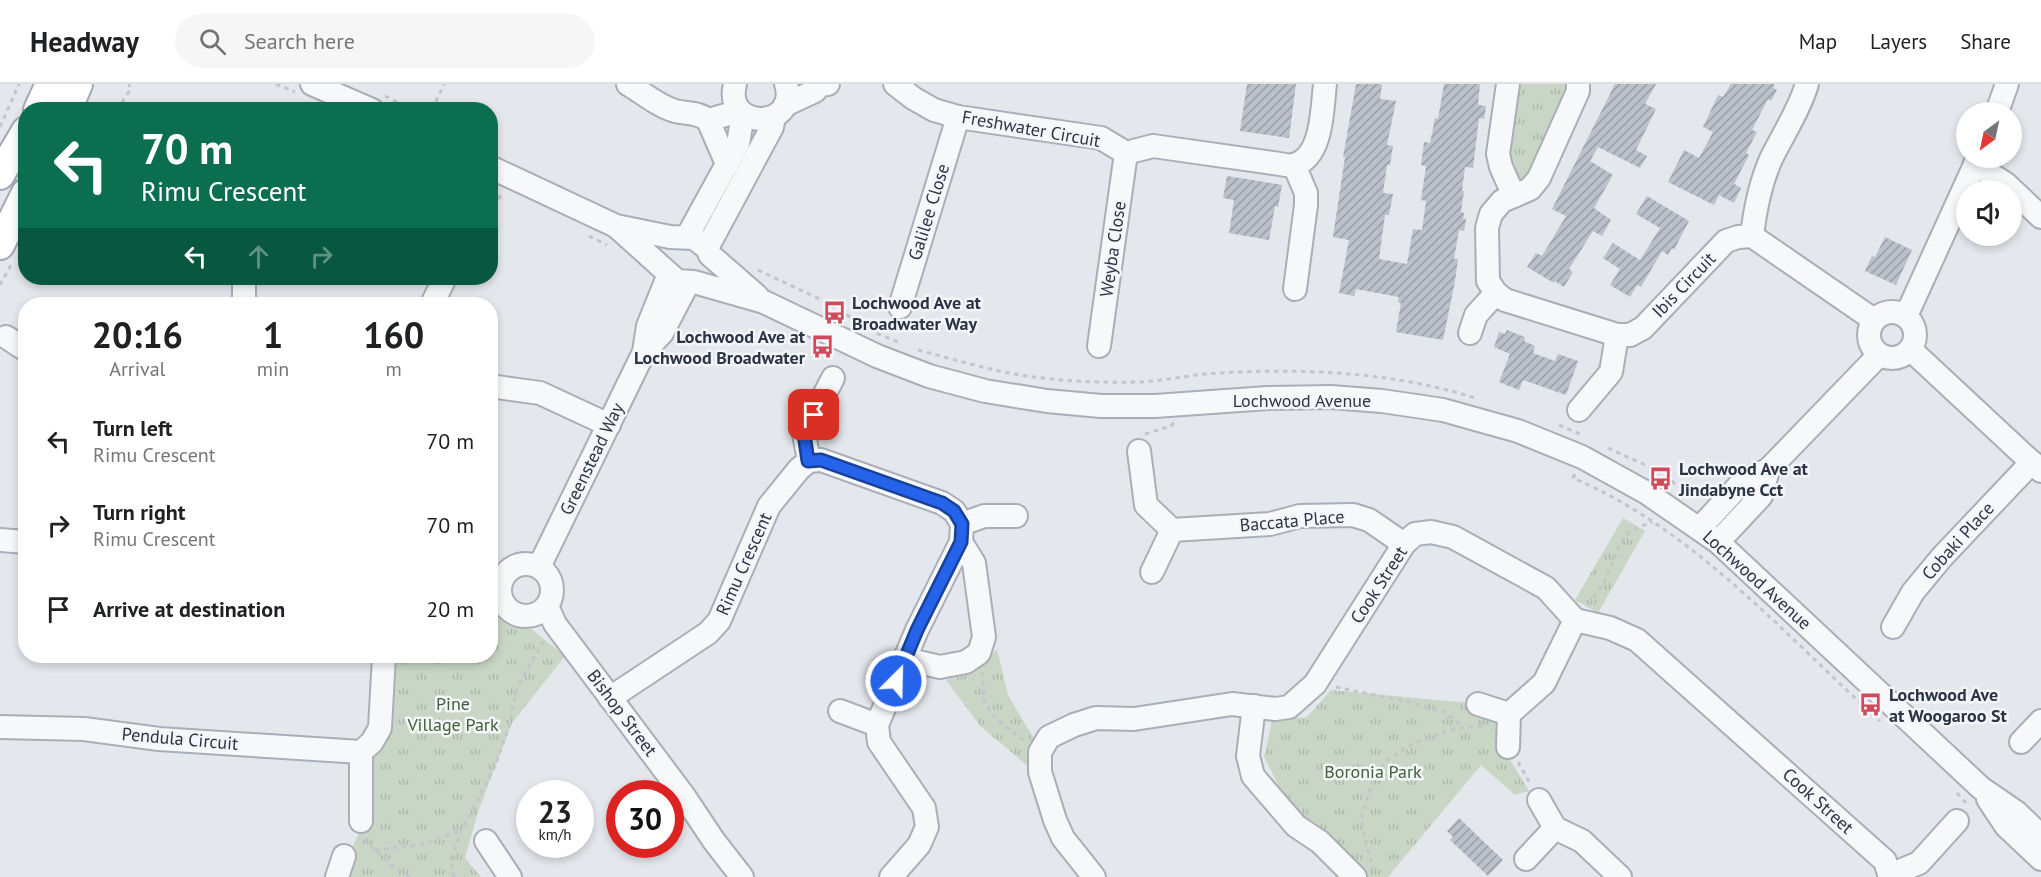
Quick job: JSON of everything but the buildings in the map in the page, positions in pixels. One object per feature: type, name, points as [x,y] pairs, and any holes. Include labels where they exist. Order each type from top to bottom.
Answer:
[{"type":"main road","points":[[42,102],[50,84]]},
{"type":"main road","points":[[70,102],[78,84]]},
{"type":"main road","points":[[0,175],[18,145]]},
{"type":"main road","points":[[0,245],[18,209]]},
{"type":"street","points":[[312,84],[354,102]]},
{"type":"street","points":[[337,84],[365,102]]},
{"type":"street","points":[[627,84],[676,111],[705,117],[738,100]]},
{"type":"street","points":[[738,100],[758,120],[781,102],[815,91],[821,84]]},
{"type":"street","name":"Freshwater Circuit","points":[[895,84],[934,110],[958,117],[1101,138],[1126,153]]},
{"type":"street","points":[[1126,153],[1153,146],[1294,165],[1308,156],[1317,141],[1324,84]]},
{"type":"street","points":[[1508,84],[1498,154],[1501,167],[1514,196]]},
{"type":"street","points":[[1578,84],[1578,91],[1539,178],[1530,189],[1502,201],[1491,214],[1487,228],[1488,281],[1496,293],[1505,300],[1617,335],[1611,372],[1579,410]]},
{"type":"street","points":[[1808,84],[1801,103],[1770,161],[1756,203],[1752,236],[1874,320]]},
{"type":"street","points":[[2001,102],[2007,84]]},
{"type":"street","points":[[738,100],[738,144],[683,237],[672,243],[666,250],[664,259],[679,277],[701,278],[707,271],[710,264],[708,252],[772,127],[781,102]]},
{"type":"street","points":[[705,117],[727,164]]},
{"type":"street","name":"Galilee Close","points":[[900,307],[958,117]]},
{"type":"street","name":"Weyba Close","points":[[1099,346],[1126,153]]},
{"type":"street","points":[[1294,165],[1306,193],[1295,289]]},
{"type":"street","points":[[1906,316],[1973,168]]},
{"type":"street","points":[[1985,168],[2041,217]]},
{"type":"street","name":"Lochwood Avenue","points":[[498,179],[503,186],[616,226],[701,242],[708,252],[764,302]]},
{"type":"street","name":"Lochwood Avenue","points":[[616,226],[679,277],[764,302],[888,360],[929,376],[985,391],[1047,401],[1101,405],[1187,404],[1268,398],[1331,397],[1382,401],[1443,410],[1506,428],[1582,457],[1647,493],[1719,542],[1981,788],[2016,812],[2039,857]]},
{"type":"street","name":"Ibis Circuit","points":[[1617,335],[1630,334],[1643,328],[1726,241],[1752,236]]},
{"type":"street","name":"Greenstead Way","points":[[539,567],[644,352],[662,333],[679,277]]},
{"type":"street","points":[[1470,333],[1476,315],[1496,293]]},
{"type":"street","points":[[1889,312],[1898,312],[1906,316],[1916,331],[1916,341],[1911,350],[1905,356],[1896,359],[1879,355],[1872,348],[1869,339],[1869,329],[1874,320],[1889,312]]},
{"type":"street","points":[[6,337],[18,345]]},
{"type":"street","points":[[1911,350],[2036,466]]},
{"type":"street","points":[[1700,528],[1744,480],[1768,470],[1879,355]]},
{"type":"street","points":[[833,378],[804,434],[808,461],[821,460],[942,503],[954,511],[974,563],[984,637],[979,653],[966,662],[940,667],[905,659]]},
{"type":"street","points":[[498,387],[540,393],[609,425]]},
{"type":"street","points":[[1139,451],[1146,505],[1172,530],[1152,572]]},
{"type":"street","name":"Rimu Crescent","points":[[610,698],[708,633],[719,621],[769,506],[799,468],[808,461]]},
{"type":"street","name":"Cobaki Place","points":[[1893,627],[1913,592],[1942,556],[2036,466]]},
{"type":"street","points":[[1719,542],[1761,496],[1768,470]]},
{"type":"street","name":"Baccata Place","points":[[1172,530],[1270,524],[1300,516],[1353,515],[1369,520],[1404,544]]},
{"type":"street","points":[[891,877],[919,845],[927,827],[924,808],[879,742],[877,724],[962,533],[984,516],[1016,516]]},
{"type":"street","name":"Cook Street","points":[[1040,752],[1049,737],[1096,718],[1134,719],[1232,704],[1275,709],[1289,707],[1315,684],[1404,544],[1415,534],[1431,532],[1453,537],[1546,588],[1575,620],[1610,628],[1637,640],[1885,861],[1890,876],[1919,864],[1964,815]]},
{"type":"street","points":[[0,540],[18,541]]},
{"type":"street","points":[[498,576],[518,565],[528,563],[546,572],[553,589],[551,615],[540,612],[522,616],[513,612],[501,597],[498,582]]},
{"type":"street","name":"Bishop Street","points":[[551,615],[742,877]]},
{"type":"street","points":[[1508,747],[1509,714],[1544,683],[1575,620]]},
{"type":"street","points":[[362,830],[361,752],[372,742],[380,728],[384,663]]},
{"type":"street","points":[[1478,704],[1509,714]]},
{"type":"street","points":[[1254,706],[1248,756],[1253,776],[1296,826],[1320,842],[1355,877]]},
{"type":"street","points":[[840,711],[877,724]]},
{"type":"street","points":[[2021,742],[2041,721]]},
{"type":"street","name":"Pendula Circuit","points":[[0,727],[84,729],[159,739],[361,752]]},
{"type":"street","points":[[1040,752],[1040,772],[1055,820],[1063,838],[1094,877]]},
{"type":"street","name":"Lochwood Avenue","points":[[1981,788],[2006,826],[2039,857]]},
{"type":"street","points":[[1539,800],[1555,828],[1582,841],[1620,877]]},
{"type":"street","points":[[2016,812],[2041,823]]},
{"type":"street","points":[[1526,859],[1555,828]]},
{"type":"street","points":[[486,841],[510,877]]},
{"type":"path","points":[[0,127],[19,84]]},
{"type":"path","points":[[122,102],[130,90],[129,84]]},
{"type":"path","points":[[436,102],[444,84]]},
{"type":"path","points":[[498,197],[503,186]]},
{"type":"path","points":[[586,234],[617,250]]},
{"type":"path","points":[[752,268],[824,301],[878,334],[904,345]]},
{"type":"path","points":[[913,348],[1020,375],[1138,382],[1218,373],[1299,372],[1379,377],[1476,398]]},
{"type":"path","points":[[1139,451],[1138,440],[1145,434],[1171,426],[1187,404]]},
{"type":"path","points":[[1555,424],[1590,440],[1573,478],[1620,502],[1709,563],[1881,723]]},
{"type":"path","points":[[1575,620],[1604,582],[1620,544],[1630,531],[1652,522]]},
{"type":"path","points":[[454,877],[451,859],[462,830],[495,766],[509,726],[517,687],[551,615]]},
{"type":"path","points":[[979,653],[985,703],[994,717],[1040,752]]},
{"type":"path","points":[[1315,684],[1408,702],[1444,712],[1464,728]]},
{"type":"path","points":[[1368,877],[1373,867],[1362,814],[1375,775],[1387,760],[1416,742],[1464,728],[1490,725],[1509,714]]},
{"type":"path","points":[[1508,747],[1539,800]]},
{"type":"path","points":[[1956,792],[1964,815]]},
{"type":"path","points":[[362,830],[375,850],[395,868],[411,877]]},
{"type":"path","points":[[375,850],[424,844],[462,830]]},
{"type":"green space","points":[[1508,84],[1578,84],[1530,189],[1501,167]]},
{"type":"green space","points":[[1623,518],[1645,531],[1598,613],[1575,600]]},
{"type":"green space","name":"Pine Village Park","points":[[498,605],[515,624],[529,627],[565,656],[512,723],[478,812],[465,858],[481,877],[344,877],[353,846],[364,822],[369,761],[393,730],[397,663],[498,663]]},
{"type":"green space","points":[[997,649],[1008,695],[1033,737],[1029,767],[981,727],[946,680],[974,673]]},
{"type":"green space","name":"Boronia Park","points":[[1331,690],[1469,703],[1491,713],[1501,725],[1497,738],[1529,791],[1515,795],[1481,765],[1388,877],[1367,877],[1330,838],[1303,821],[1287,802],[1264,757],[1273,717],[1306,718]]},
{"type":"place","name":"Lochwood Ave at Broadwater Way","points":[[834,313]]},
{"type":"place","name":"Lochwood Ave at Lochwood Broadwater","points":[[823,347]]},
{"type":"place","name":"Lochwood Ave at Jindabyne Cct","points":[[1661,479]]},
{"type":"place","name":"Lochwood Ave at Woogaroo St","points":[[1871,705]]},
{"type":"route","points":[[814,415],[804,434],[808,461],[821,460],[942,503],[954,511],[962,524],[961,542],[917,630],[896,681]]}]
